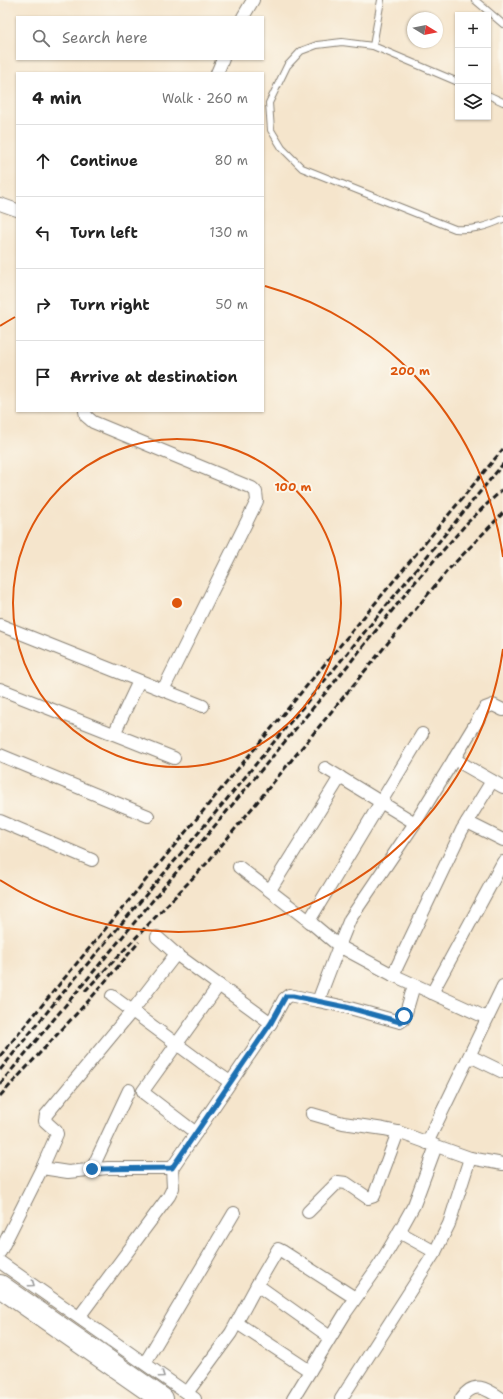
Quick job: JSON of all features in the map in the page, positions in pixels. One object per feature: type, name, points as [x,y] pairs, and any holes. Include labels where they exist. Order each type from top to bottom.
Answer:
[{"type":"highway","points":[[0,1286],[162,1399]]},
{"type":"street","points":[[244,16],[253,0]]},
{"type":"street","points":[[217,72],[223,60]]},
{"type":"street","points":[[0,204],[16,210]]},
{"type":"street","points":[[85,412],[86,416],[93,422],[252,488],[256,492],[257,501],[163,690]]},
{"type":"street","points":[[0,625],[203,706]]},
{"type":"street","points":[[114,734],[139,680]]},
{"type":"street","points":[[0,689],[174,758]]},
{"type":"street","points":[[318,1001],[350,919],[415,823],[485,708],[493,705],[503,710]]},
{"type":"street","points":[[309,921],[422,734]]},
{"type":"street","points":[[0,755],[148,816]]},
{"type":"street","points":[[454,759],[503,787]]},
{"type":"street","points":[[325,768],[415,823]]},
{"type":"street","points":[[270,890],[340,777]]},
{"type":"street","points":[[393,975],[467,822],[492,781]]},
{"type":"street","points":[[0,821],[92,860]]},
{"type":"street","points":[[467,822],[503,840]]},
{"type":"street","points":[[432,993],[503,862]]},
{"type":"street","points":[[239,867],[339,946],[393,975],[487,1018]]},
{"type":"street","points":[[157,937],[176,954],[271,1023]]},
{"type":"street","points":[[0,1252],[42,1168],[57,1134],[56,1131],[45,1122],[46,1115],[132,1011],[176,954]]},
{"type":"street","points":[[196,1133],[143,1091],[219,985]]},
{"type":"street","points":[[79,1317],[169,1196],[173,1188],[172,1168],[271,1023],[286,996],[293,996],[346,1007],[400,1022],[403,1020],[414,985]]},
{"type":"street","points":[[293,1399],[330,1337],[380,1264],[414,1205],[432,1144],[487,1018],[503,986]]},
{"type":"street","points":[[112,996],[230,1082]]},
{"type":"street","points":[[470,1056],[503,1072]]},
{"type":"street","points":[[92,1169],[130,1090]]},
{"type":"street","points":[[312,1114],[343,1123],[364,1125],[398,1132],[470,1158],[503,1164]]},
{"type":"street","points":[[308,1212],[338,1182],[346,1183],[368,1198],[372,1198],[398,1132]]},
{"type":"street","points":[[340,1399],[435,1252],[449,1224],[470,1158]]},
{"type":"street","points":[[42,1168],[68,1172],[92,1169],[172,1168]]},
{"type":"street","points":[[145,1363],[234,1213]]},
{"type":"street","points":[[399,1232],[435,1252]]},
{"type":"street","points":[[0,1262],[191,1396],[237,1323],[277,1250],[279,1249],[356,1298]]},
{"type":"street","points":[[257,1285],[330,1337]]},
{"type":"street","points":[[0,1297],[144,1399]]},
{"type":"street","points":[[237,1323],[310,1370]]},
{"type":"street","points":[[461,1399],[469,1390],[474,1388],[488,1390],[502,1399]]},
{"type":"lane","points":[[373,46],[381,0]]},
{"type":"lane","points":[[475,0],[503,24]]},
{"type":"lane","points":[[455,81],[373,46],[342,42],[317,45],[301,51],[287,66],[269,103],[271,130],[282,148],[302,168],[456,229],[470,230],[487,226],[503,219]]},
{"type":"lane","points":[[491,96],[503,102]]},
{"type":"railway","points":[[0,1056],[503,449]]},
{"type":"railway","points":[[0,1070],[56,1001],[227,799],[503,464]]},
{"type":"railway","points":[[0,1084],[332,685],[416,581],[468,522],[503,489]]},
{"type":"railway","points":[[85,991],[207,863],[447,571],[503,513]]},
{"type":"railway","points":[[0,1096],[91,998],[139,942]]},
{"type":"route","points":[[92,1169],[172,1168],[271,1023],[286,996],[293,996],[346,1007],[400,1022],[403,1020],[404,1016]]}]
